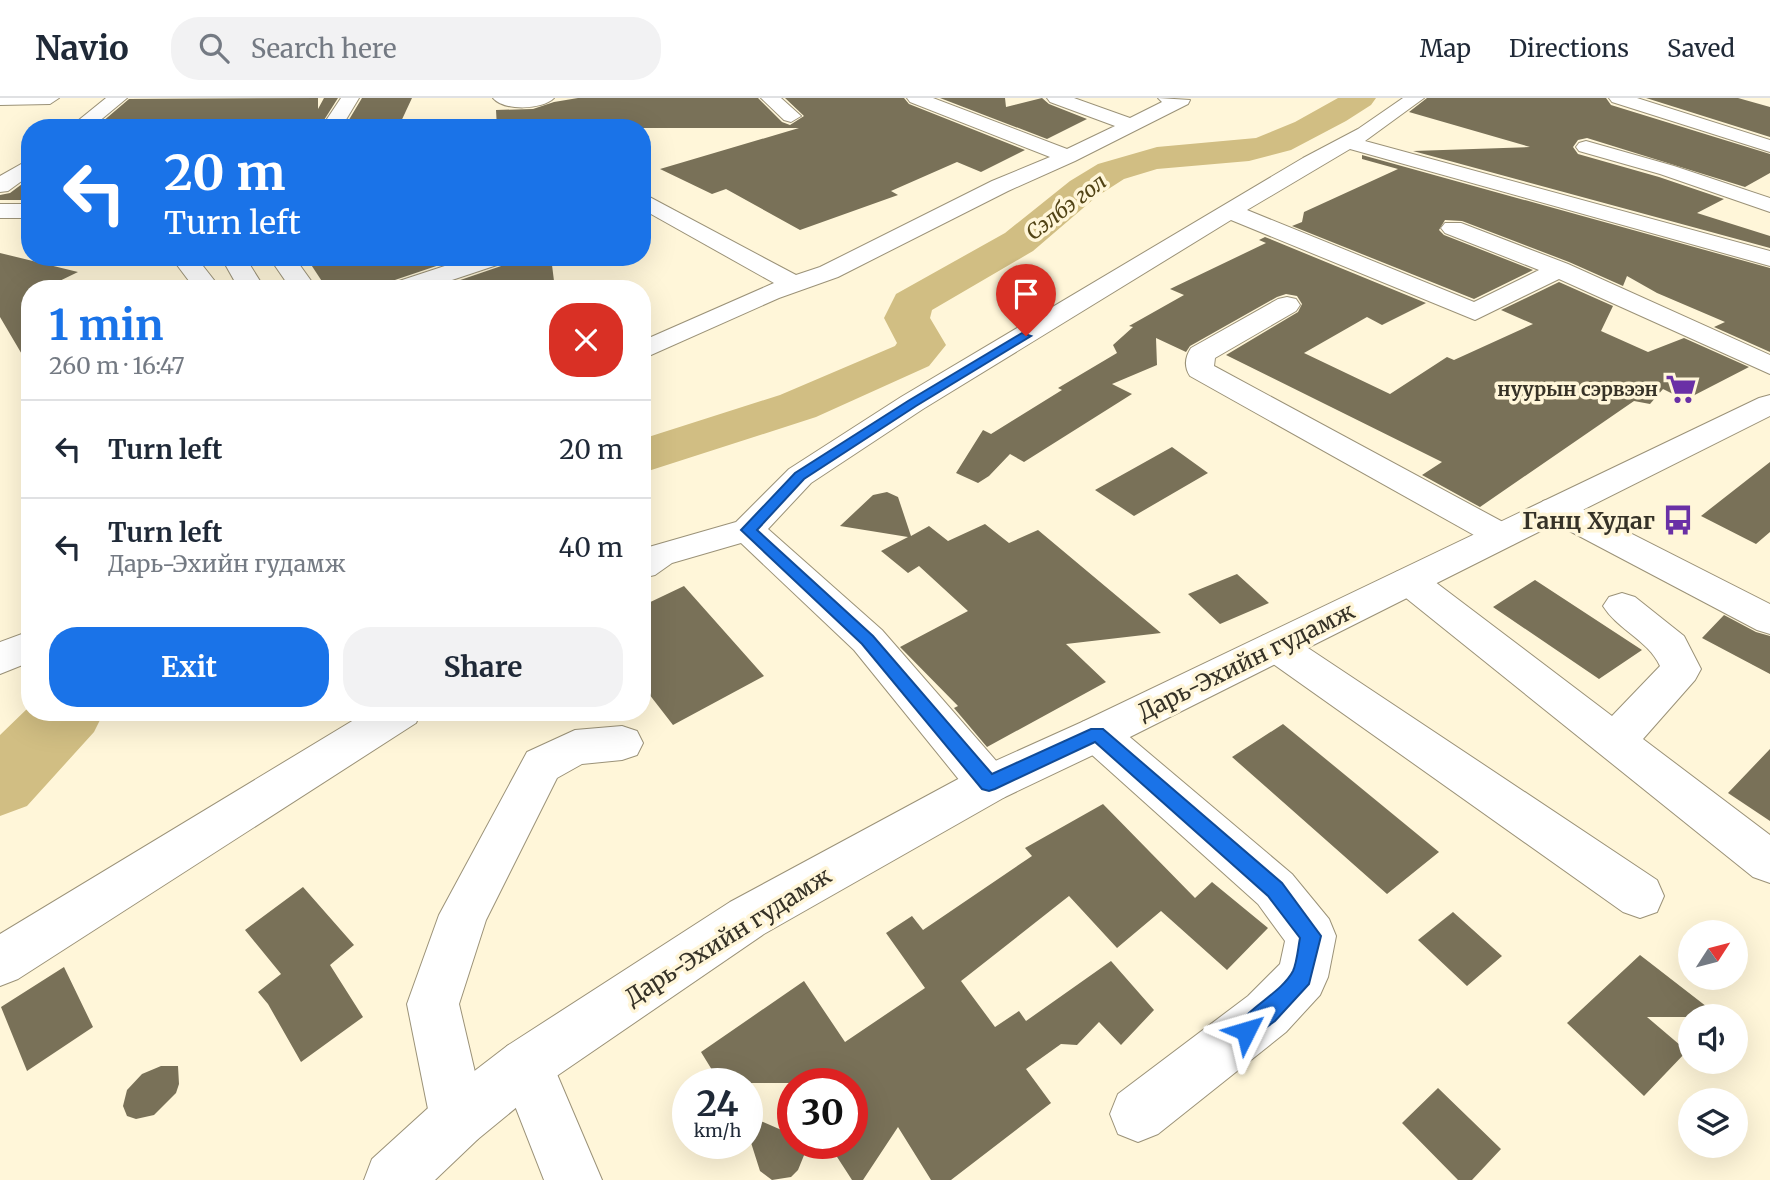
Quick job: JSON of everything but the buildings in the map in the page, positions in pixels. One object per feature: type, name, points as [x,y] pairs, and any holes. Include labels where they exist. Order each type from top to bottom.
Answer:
[{"type":"street","points":[[0,99],[50,98]]},
{"type":"street","points":[[91,119],[118,98]]},
{"type":"street","points":[[337,119],[351,98]]},
{"type":"street","points":[[502,98],[507,101],[545,98]]},
{"type":"street","points":[[770,98],[791,116]]},
{"type":"street","points":[[916,98],[1068,157]]},
{"type":"street","points":[[1056,98],[1132,125]]},
{"type":"street","points":[[968,180],[1001,169],[1155,98]]},
{"type":"street","points":[[651,560],[659,555],[748,530],[800,476],[912,403],[1310,162],[1348,142],[1416,98]]},
{"type":"street","points":[[1618,98],[1770,146]]},
{"type":"street","points":[[651,347],[794,284],[829,272],[934,207],[1000,186],[1068,157],[1178,99]]},
{"type":"street","points":[[1348,142],[1770,259]]},
{"type":"street","points":[[1586,147],[1667,170],[1770,205]]},
{"type":"street","points":[[0,186],[21,171]]},
{"type":"street","points":[[651,205],[794,284]]},
{"type":"street","points":[[0,211],[21,211]]},
{"type":"street","points":[[1230,211],[1475,312],[1559,268]]},
{"type":"street","points":[[1453,228],[1559,268],[1769,396]]},
{"type":"street","points":[[190,266],[201,280]]},
{"type":"street","points":[[426,280],[469,266]]},
{"type":"street","points":[[1287,305],[1201,354],[1200,370],[1502,536]]},
{"type":"street","name":"Дарь-Эхийн гудамж","points":[[393,1180],[458,1119],[526,1065],[747,918],[989,783],[1097,734],[1502,536],[1769,396]]},
{"type":"street","points":[[1555,509],[1770,620]]},
{"type":"street","points":[[748,530],[868,640],[989,783]]},
{"type":"street","points":[[1409,581],[1770,862]]},
{"type":"street","points":[[1615,741],[1681,669],[1670,646],[1622,606]]},
{"type":"street","points":[[1276,646],[1640,896]]},
{"type":"street","points":[[0,659],[21,649]]},
{"type":"street","points":[[0,962],[387,721]]},
{"type":"street","points":[[1097,734],[1275,889],[1311,936],[1302,976],[1267,1014],[1138,1114]]},
{"type":"street","points":[[458,1119],[433,1004],[463,915],[542,765],[575,747],[622,743]]},
{"type":"street","points":[[526,1065],[573,1180]]},
{"type":"waterway","name":"Сэлбэ гол","points":[[651,454],[798,406],[912,356],[922,345],[907,318],[912,304],[1019,242],[1083,189],[1111,172],[1157,158],[1264,147],[1307,130],[1360,98]]},
{"type":"waterway","name":"Сэлбэ гол","points":[[0,784],[60,721]]},
{"type":"place","name":"нуурын сэрвээн","points":[[1681,389]]},
{"type":"place","name":"Ганц Худаг","points":[[1678,520]]},
{"type":"route","points":[[1026,336],[912,403],[800,476],[748,530],[868,640],[989,783],[1097,734],[1275,889],[1311,936],[1302,976],[1267,1014],[1246,1031]]}]
